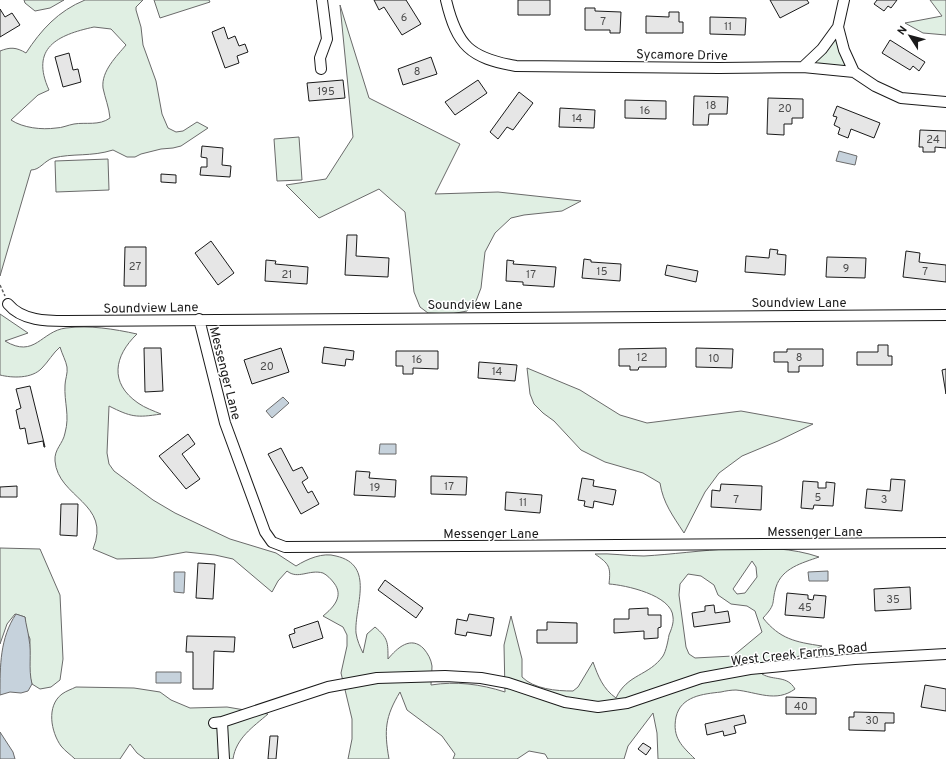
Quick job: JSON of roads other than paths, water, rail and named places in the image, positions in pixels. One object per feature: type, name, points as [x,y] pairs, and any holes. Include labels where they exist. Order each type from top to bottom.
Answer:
[{"type":"street","points":[[321,69],[320,58],[327,39],[322,0]]},
{"type":"street","name":"Sycamore Drive","points":[[446,0],[453,26],[458,37],[467,48],[477,55],[492,62],[516,66],[719,68],[802,67],[854,72],[874,86],[901,98],[946,102]]},
{"type":"street","points":[[802,67],[822,49],[838,27],[844,0]]},
{"type":"street","points":[[838,27],[844,50],[854,72]]},
{"type":"street","name":"Soundview Lane","points":[[8,304],[21,314],[42,320],[946,315]]},
{"type":"street","name":"Messenger Lane","points":[[199,319],[225,423],[265,532],[272,542],[285,547],[946,543]]},
{"type":"street","name":"West Creek Farms Road","points":[[224,759],[218,723],[328,687],[377,678],[445,676],[481,678],[508,683],[575,704],[598,707],[627,703],[701,678],[750,669],[855,659],[946,654]]}]
